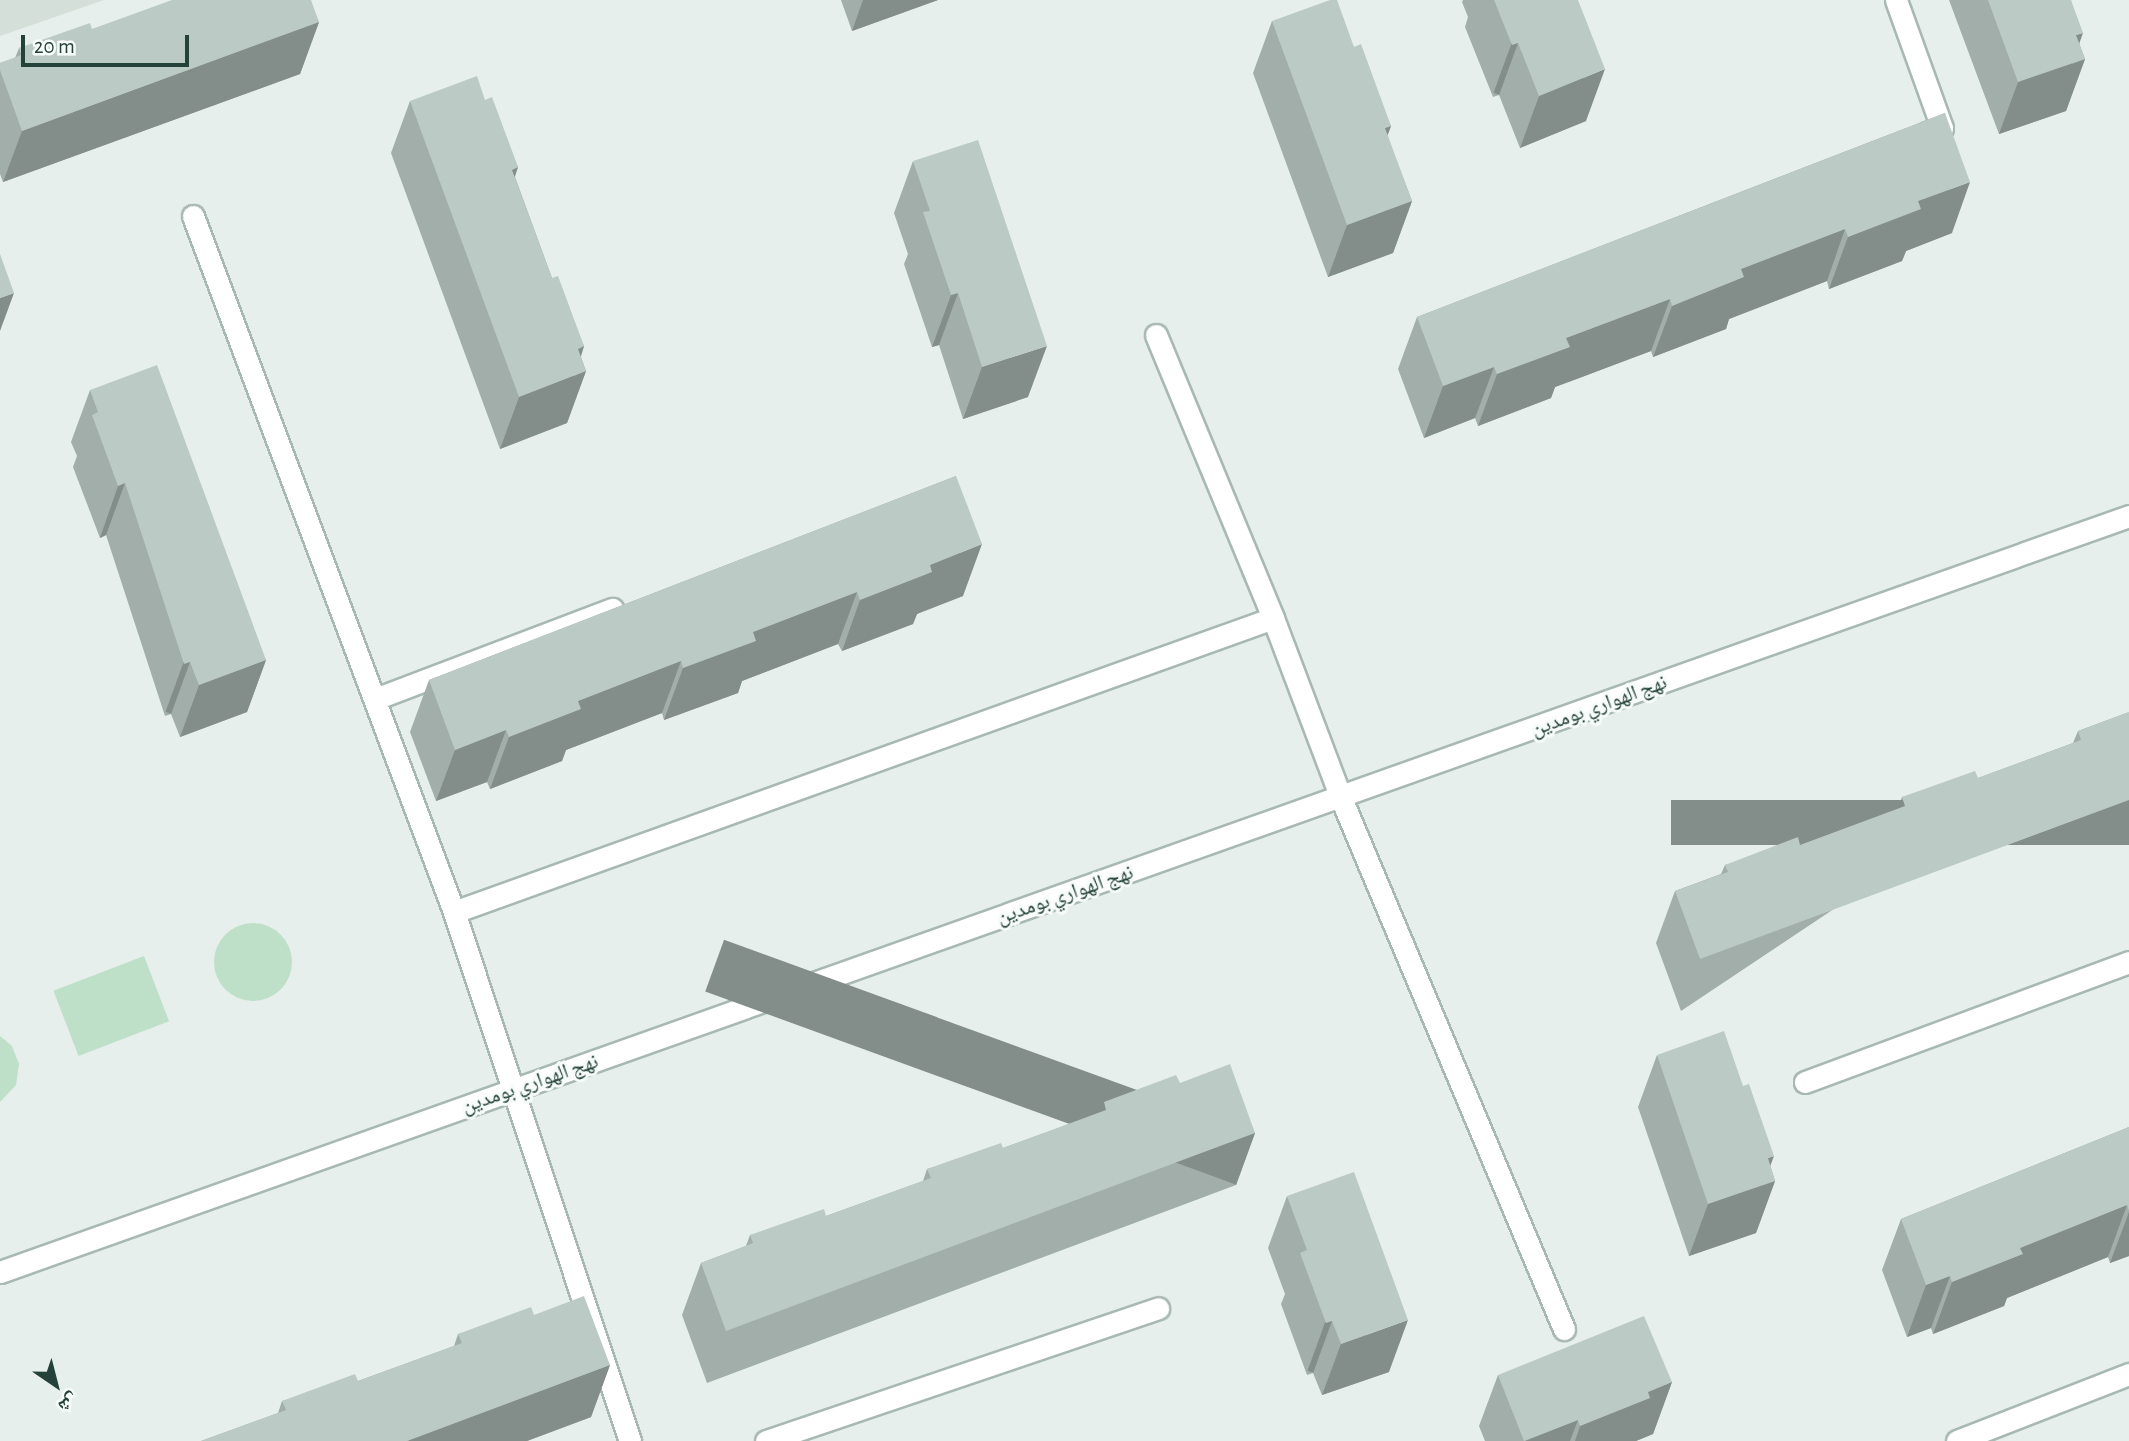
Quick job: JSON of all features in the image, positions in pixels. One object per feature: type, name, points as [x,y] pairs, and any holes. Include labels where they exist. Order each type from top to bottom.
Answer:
[{"type":"street","points":[[1895,0],[1942,128],[1904,142]]},
{"type":"street","points":[[193,216],[454,912],[630,1441]]},
{"type":"street","points":[[1156,335],[1273,618],[1341,798],[1564,1329]]},
{"type":"street","name":"نهج الهواري بومدين","points":[[0,1272],[2129,516]]},
{"type":"street","points":[[375,699],[633,601]]},
{"type":"street","points":[[454,912],[1273,618]]},
{"type":"street","points":[[1805,1082],[2129,962]]},
{"type":"street","points":[[766,1441],[1158,1308]]},
{"type":"street","points":[[1957,1441],[2129,1374]]},
{"type":"shaded area","points":[[0,0],[104,0],[0,36]]},
{"type":"green space","points":[[253,923],[268,926],[281,934],[289,947],[292,962],[289,977],[281,990],[268,998],[253,1001],[238,998],[225,990],[217,977],[214,962],[217,947],[225,934],[238,926]]},
{"type":"green space","points":[[144,956],[169,1021],[79,1056],[53,991]]},
{"type":"green space","points":[[0,1036],[12,1046],[19,1064],[16,1085],[0,1102]]},
{"type":"building","points":[[172,0],[311,0],[319,22],[22,131],[0,70],[0,63],[21,55],[19,48],[90,23],[92,29]]},
{"type":"building","points":[[1330,0],[1337,0],[1354,47],[1361,44],[1391,126],[1385,128],[1412,201],[1347,225],[1272,21]]},
{"type":"building","points":[[1494,0],[1578,0],[1605,69],[1539,96],[1518,43],[1512,45]]},
{"type":"building","points":[[1988,0],[2071,0],[2083,33],[2076,35],[2085,59],[2018,82]]},
{"type":"building","points":[[477,76],[485,100],[492,97],[518,167],[512,170],[552,278],[558,276],[584,346],[578,349],[586,371],[519,397],[410,101]]},
{"type":"building","points":[[1945,113],[1970,182],[1918,201],[1921,209],[1848,237],[1845,229],[1741,269],[1744,277],[1672,306],[1670,299],[1566,338],[1570,347],[1497,374],[1494,367],[1443,386],[1417,317]]},
{"type":"building","points":[[978,140],[1047,346],[982,367],[958,293],[951,295],[923,212],[930,211],[913,161]]},
{"type":"building","points":[[0,254],[14,293],[0,298]]},
{"type":"building","points":[[157,365],[266,660],[199,685],[190,662],[184,664],[125,483],[118,486],[92,415],[98,412],[90,390]]},
{"type":"building","points":[[956,476],[982,544],[930,565],[932,572],[860,600],[857,592],[753,632],[756,641],[683,668],[681,661],[578,701],[581,709],[509,737],[506,730],[455,750],[429,680]]},
{"type":"building","points":[[2129,712],[2129,800],[1700,959],[1675,891],[1728,872],[1725,865],[1798,837],[1800,845],[1905,806],[1902,797],[1975,771],[1978,778],[2081,740],[2078,731]]},
{"type":"building","points":[[1724,1031],[1743,1086],[1749,1084],[1774,1156],[1768,1158],[1775,1181],[1708,1204],[1657,1055]]},
{"type":"building","points":[[1230,1064],[1255,1133],[726,1331],[701,1263],[753,1243],[750,1235],[824,1209],[826,1216],[931,1178],[927,1169],[1001,1143],[1003,1148],[1106,1110],[1104,1102],[1176,1075],[1180,1083]]},
{"type":"building","points":[[2129,1127],[2129,1211],[2127,1205],[2020,1248],[2023,1254],[1952,1282],[1950,1276],[1926,1285],[1901,1219]]},
{"type":"building","points":[[1354,1172],[1408,1320],[1341,1344],[1332,1321],[1326,1323],[1300,1253],[1307,1250],[1287,1196]]},
{"type":"building","points":[[584,1296],[610,1365],[407,1441],[201,1441],[286,1410],[282,1401],[355,1374],[358,1381],[462,1343],[458,1334],[531,1307],[534,1315]]},
{"type":"building","points":[[1644,1316],[1672,1382],[1648,1392],[1650,1398],[1580,1426],[1578,1420],[1524,1441],[1498,1375]]}]
